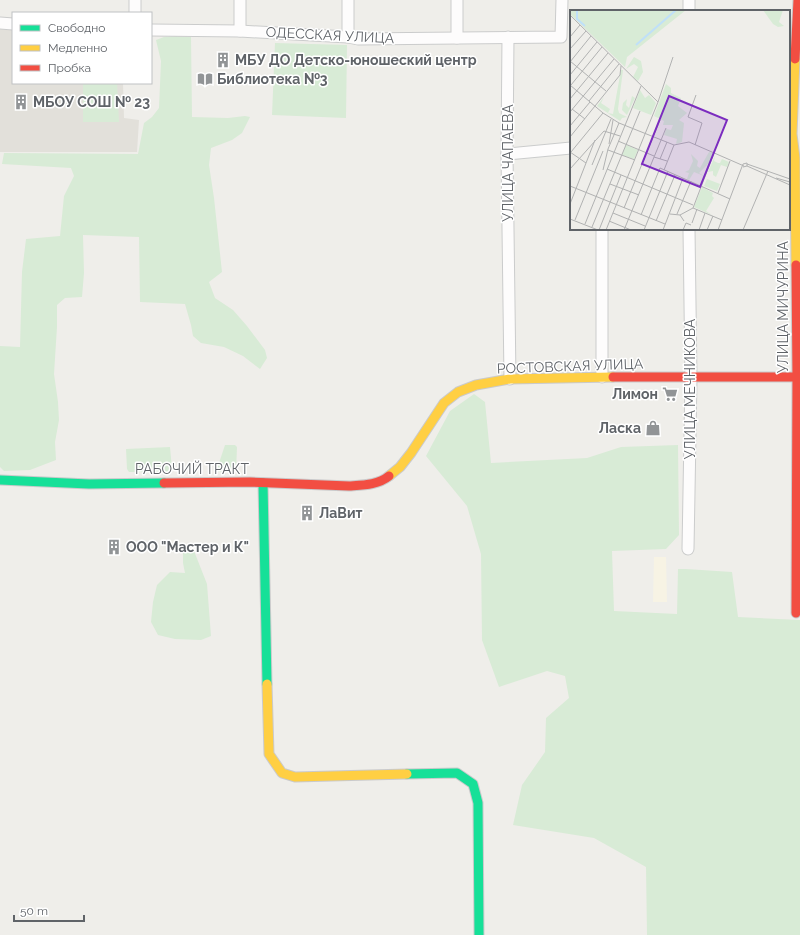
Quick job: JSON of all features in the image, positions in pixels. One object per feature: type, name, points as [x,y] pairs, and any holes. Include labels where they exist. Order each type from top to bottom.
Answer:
[{"type":"street","points":[[135,0],[135,12]]},
{"type":"street","points":[[240,0],[240,30]]},
{"type":"street","points":[[348,0],[348,37]]},
{"type":"street","points":[[457,0],[457,38]]},
{"type":"street","points":[[508,36],[561,37],[562,0]]},
{"type":"street","name":"УЛИЦА МИЧУРИНА","points":[[796,613],[799,377],[795,158],[792,134],[798,0]]},
{"type":"street","points":[[0,23],[12,24]]},
{"type":"street","name":"ОДЕССКАЯ УЛИЦА","points":[[152,30],[240,30],[348,37],[358,39],[508,36]]},
{"type":"street","name":"УЛИЦА ЧАПАЕВА","points":[[508,36],[507,154],[510,379]]},
{"type":"street","points":[[507,154],[570,148]]},
{"type":"street","points":[[602,230],[602,377]]},
{"type":"street","name":"УЛИЦА МЕЧНИКОВА","points":[[688,549],[691,378],[689,230]]},
{"type":"street","name":"РОСТОВСКАЯ УЛИЦА","points":[[384,480],[400,467],[412,453],[444,403],[458,392],[476,385],[510,379],[602,377],[799,377]]},
{"type":"street","name":"РАБОЧИЙ ТРАКТ","points":[[0,480],[89,484],[212,482],[349,486],[365,485],[384,480]]},
{"type":"street","points":[[264,483],[269,754],[282,773],[295,777],[457,772],[472,784],[478,804],[479,935]]},
{"type":"shaded area","points":[[0,29],[12,30],[12,84],[123,84],[124,118],[139,120],[137,152],[0,152]]},
{"type":"shaded area","points":[[654,557],[666,557],[667,602],[653,602]]},
{"type":"green space","points":[[164,37],[191,37],[192,117],[250,117],[242,133],[232,140],[211,148],[209,165],[222,272],[209,282],[215,298],[233,310],[247,326],[265,350],[267,358],[260,369],[243,356],[224,347],[201,343],[193,336],[185,304],[140,302],[139,237],[83,235],[84,273],[82,297],[65,298],[57,305],[54,374],[59,420],[55,442],[56,460],[30,470],[4,471],[0,467],[0,346],[20,347],[22,272],[26,239],[60,236],[64,196],[74,176],[71,168],[2,164],[4,153],[138,154],[144,123],[152,117],[159,108],[161,61],[156,40]]},
{"type":"green space","points":[[275,43],[347,45],[346,118],[272,115]]},
{"type":"green space","points":[[83,84],[117,84],[119,122],[83,122]]},
{"type":"green space","points":[[474,394],[485,402],[491,463],[587,458],[621,447],[678,445],[679,535],[666,549],[612,551],[614,611],[677,614],[678,569],[686,569],[732,572],[738,617],[800,620],[800,935],[647,935],[646,867],[594,838],[513,825],[522,785],[545,752],[546,718],[569,698],[565,676],[547,671],[499,687],[482,640],[481,554],[467,506],[426,456],[450,411]]},
{"type":"green space","points":[[225,445],[235,445],[237,447],[236,472],[218,472],[218,466]]},
{"type":"green space","points":[[170,447],[172,469],[168,472],[129,472],[127,469],[126,449]]},
{"type":"green space","points":[[194,551],[207,584],[211,636],[201,640],[175,639],[158,635],[151,622],[153,602],[157,585],[170,572],[185,573],[183,552]]},
{"type":"traffic: fast","points":[[0,480],[89,484],[164,483]]},
{"type":"traffic: fast","points":[[263,483],[267,684]]},
{"type":"traffic: fast","points":[[407,774],[457,773],[473,784],[478,803],[479,935]]},
{"type":"traffic: slow","points":[[795,59],[792,134],[795,158],[796,265]]},
{"type":"traffic: slow","points":[[389,476],[400,467],[411,453],[444,403],[458,392],[476,385],[510,379],[613,377]]},
{"type":"traffic: slow","points":[[267,684],[269,754],[282,773],[295,777],[407,774]]},
{"type":"traffic: jam","points":[[795,59],[798,0]]},
{"type":"traffic: jam","points":[[796,265],[796,613]]},
{"type":"traffic: jam","points":[[613,377],[800,377]]},
{"type":"traffic: jam","points":[[164,483],[250,482],[349,486],[375,483],[389,476]]},
{"type":"place","name":"МБУ ДО Детско-юношеский центр","points":[[223,60]]},
{"type":"place","name":"Библиотека №3","points":[[205,79]]},
{"type":"place","name":"МБОУ СОШ № 23","points":[[21,102]]},
{"type":"place","name":"Лимон","points":[[670,394]]},
{"type":"place","name":"Ласка","points":[[653,428]]},
{"type":"place","name":"ЛаВит","points":[[307,513]]},
{"type":"place","name":"ООО \"Мастер и К\"","points":[[114,547]]}]
